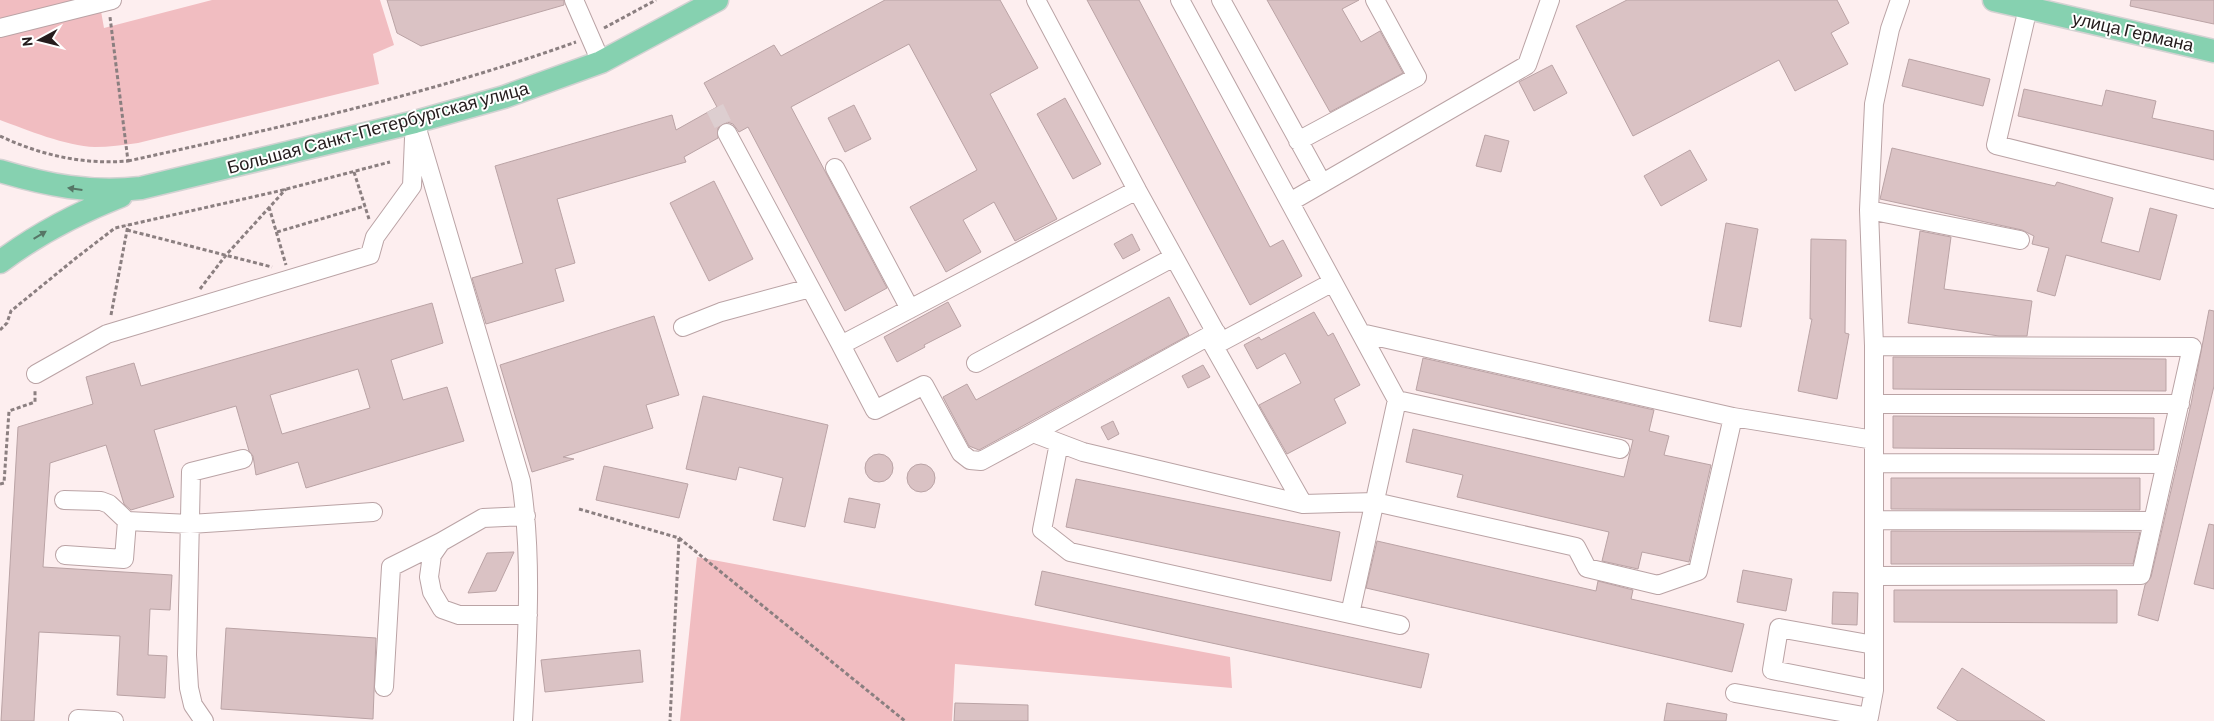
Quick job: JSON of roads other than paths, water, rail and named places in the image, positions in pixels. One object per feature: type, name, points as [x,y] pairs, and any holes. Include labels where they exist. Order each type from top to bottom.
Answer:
[{"type":"main road","name":"Большая Санкт-Петербургская улица","points":[[0,171],[47,184],[79,190],[118,191],[141,188],[415,122],[504,97],[601,62],[717,0]]},
{"type":"main road","name":"улица Германа","points":[[1994,0],[2214,51]]},
{"type":"main road","name":"Большая Санкт-Петербургская улица","points":[[0,262],[22,245],[65,220],[141,188]]},
{"type":"lane","points":[[0,28],[110,0]]},
{"type":"lane","points":[[574,0],[601,62]]},
{"type":"lane","points":[[1036,0],[1174,257],[1212,334],[1303,504]]},
{"type":"lane","points":[[1180,0],[1397,400],[1350,614]]},
{"type":"lane","points":[[1222,0],[1322,183]]},
{"type":"lane","points":[[1298,141],[1417,77],[1375,0]]},
{"type":"lane","points":[[1290,202],[1527,65],[1550,0]]},
{"type":"lane","points":[[1735,693],[1870,717],[1874,690],[1874,346],[1869,210],[1874,104],[1890,28],[1900,0]]},
{"type":"lane","points":[[2028,8],[1996,145],[2214,199]]},
{"type":"lane","points":[[36,374],[107,334],[370,255],[375,237],[412,186],[415,122]]},
{"type":"lane","points":[[415,122],[521,481],[526,516],[528,615],[523,721]]},
{"type":"lane","points":[[727,133],[875,410],[924,385],[961,453],[970,460],[981,461],[1212,334]]},
{"type":"lane","points":[[835,168],[910,309]]},
{"type":"lane","points":[[841,345],[1137,190]]},
{"type":"lane","points":[[1869,210],[2020,240]]},
{"type":"lane","points":[[976,363],[1174,257]]},
{"type":"lane","points":[[1212,334],[1221,342],[1333,282]]},
{"type":"lane","points":[[683,327],[721,312],[810,288]]},
{"type":"lane","points":[[1361,333],[1733,417],[1874,440]]},
{"type":"lane","points":[[1874,346],[2192,347],[2141,575],[1874,576]]},
{"type":"lane","points":[[1397,400],[1620,449]]},
{"type":"lane","points":[[1874,404],[2180,404]]},
{"type":"lane","points":[[1033,433],[1083,452],[1303,504],[1375,502],[1576,547],[1587,568],[1658,584],[1698,571],[1733,417]]},
{"type":"lane","points":[[1059,443],[1042,530],[1070,552],[1400,625]]},
{"type":"lane","points":[[204,721],[193,705],[188,688],[191,472],[244,459]]},
{"type":"lane","points":[[1874,463],[2166,464]]},
{"type":"lane","points":[[64,500],[109,504],[127,521],[190,524],[373,512]]},
{"type":"lane","points":[[384,687],[390,567],[441,542],[483,518],[526,516]]},
{"type":"lane","points":[[1874,520],[2153,521]]},
{"type":"lane","points":[[65,555],[124,559],[127,521]]},
{"type":"lane","points":[[441,542],[432,555],[429,576],[432,592],[442,609],[459,615],[528,615]]},
{"type":"lane","points":[[1874,645],[1779,628],[1772,670],[1874,690]]},
{"type":"lane","points":[[78,719],[114,721]]},
{"type":"tunnel","points":[[715,108],[727,133]]}]
